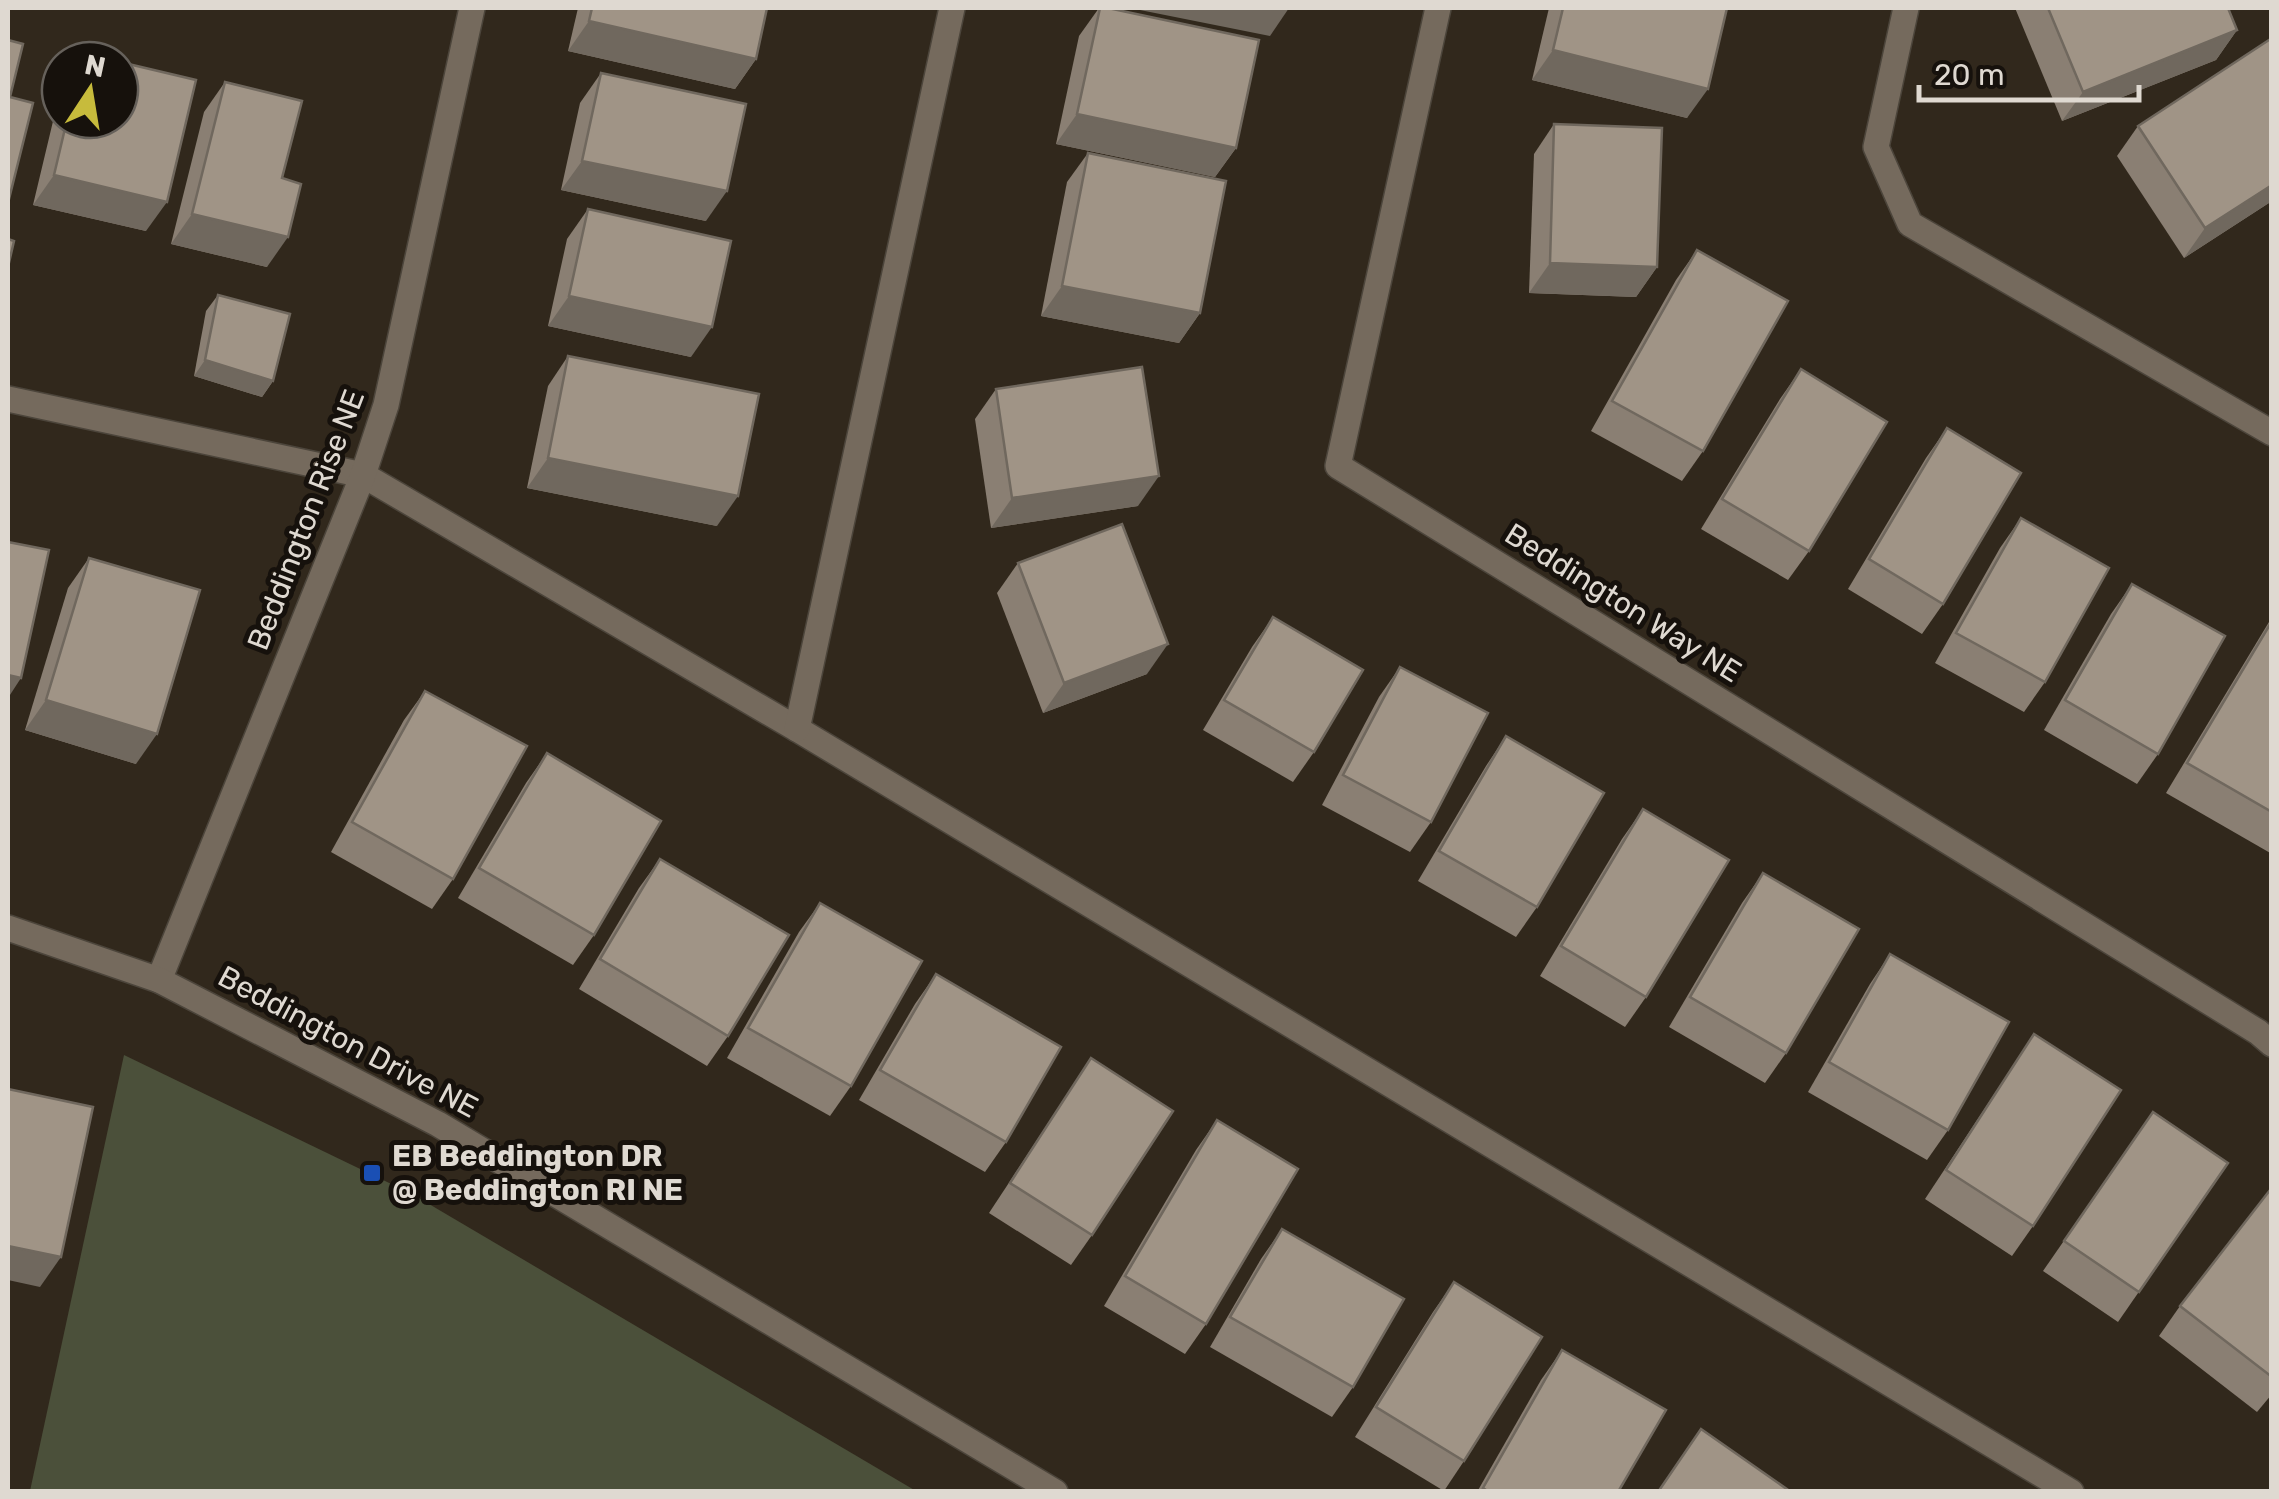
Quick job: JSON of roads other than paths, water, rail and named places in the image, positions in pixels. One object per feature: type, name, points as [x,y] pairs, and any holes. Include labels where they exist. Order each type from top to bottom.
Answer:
[{"type":"street","name":"Beddington Rise NE","points":[[159,980],[363,474],[386,406],[472,8]]},
{"type":"street","points":[[797,729],[952,8]]},
{"type":"street","name":"Beddington Way NE","points":[[1438,8],[1338,466],[2272,1044]]},
{"type":"street","points":[[1906,8],[1876,147],[1910,224],[2272,434]]},
{"type":"street","points":[[8,399],[363,474],[797,729],[2071,1492]]},
{"type":"street","name":"Beddington Drive NE","points":[[8,928],[159,980],[438,1124],[1054,1492]]},
{"type":"place","name":"EB Beddington DR @ Beddington RI NE","points":[[372,1173]]}]
